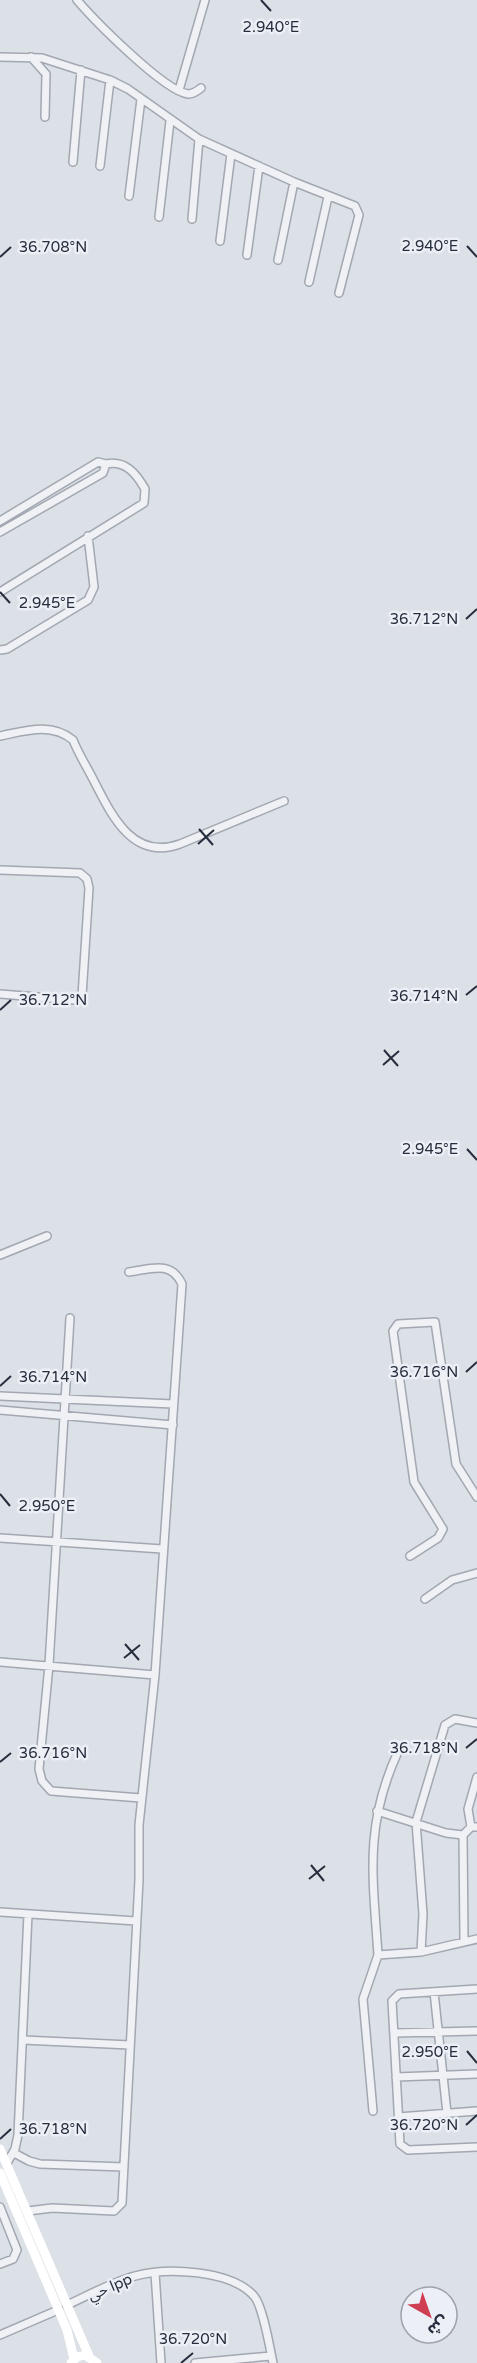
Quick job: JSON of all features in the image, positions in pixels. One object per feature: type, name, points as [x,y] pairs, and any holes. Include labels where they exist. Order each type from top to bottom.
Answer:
[{"type":"main road","points":[[0,2149],[28,2211],[63,2308],[73,2361],[81,2355],[89,2356]]},
{"type":"main road","points":[[0,2173],[63,2308],[89,2356],[97,2363]]},
{"type":"street","points":[[76,0],[123,48],[179,90],[187,94],[195,93],[201,88]]},
{"type":"street","points":[[179,90],[205,0]]},
{"type":"street","points":[[0,57],[31,57],[53,61],[110,80],[199,139],[294,182],[355,206],[359,212],[339,293]]},
{"type":"street","points":[[31,57],[46,74],[45,117]]},
{"type":"street","points":[[73,162],[81,70]]},
{"type":"street","points":[[100,166],[110,80]]},
{"type":"street","points":[[129,196],[141,99]]},
{"type":"street","points":[[159,218],[170,121]]},
{"type":"street","points":[[192,219],[199,139]]},
{"type":"street","points":[[220,241],[231,154]]},
{"type":"street","points":[[247,255],[259,166]]},
{"type":"street","points":[[279,260],[294,182]]},
{"type":"street","points":[[309,282],[328,196]]},
{"type":"street","points":[[0,521],[98,462],[118,463],[129,468],[146,489],[146,499],[140,507],[88,536],[0,592]]},
{"type":"street","points":[[0,532],[103,472],[106,464]]},
{"type":"street","points":[[0,650],[7,649],[88,600],[93,587],[88,536]]},
{"type":"street","points":[[0,736],[35,729],[64,733],[73,740],[106,807],[118,826],[133,838],[152,848],[167,849],[284,801]]},
{"type":"street","points":[[0,870],[80,873],[87,879],[89,888],[82,996],[74,1000],[0,994]]},
{"type":"street","points":[[0,1255],[47,1236]]},
{"type":"street","points":[[28,2211],[46,2208],[117,2210],[122,2203],[141,1798],[155,1675],[182,1284],[177,1273],[169,1268],[129,1272]]},
{"type":"street","points":[[70,1318],[49,1665],[39,1769],[42,1781],[51,1791],[141,1798]]},
{"type":"street","points":[[410,1556],[438,1538],[443,1529],[414,1482],[393,1331],[398,1324],[435,1322],[456,1464],[477,1497]]},
{"type":"street","points":[[0,1395],[173,1404]]},
{"type":"street","points":[[0,1410],[173,1425]]},
{"type":"street","points":[[0,1538],[162,1549]]},
{"type":"street","points":[[426,1599],[452,1580],[477,1573]]},
{"type":"street","points":[[0,1662],[155,1675]]},
{"type":"street","points":[[421,1952],[423,1914],[416,1822],[446,1725],[455,1719],[477,1723]]},
{"type":"street","points":[[374,2111],[363,1999],[378,1955],[372,1847],[377,1811],[397,1754]]},
{"type":"street","points":[[377,1811],[446,1833],[463,1835],[474,1827],[469,1802],[477,1777]]},
{"type":"street","points":[[463,1835],[464,1940]]},
{"type":"street","points":[[0,1912],[136,1921]]},
{"type":"street","points":[[7,2163],[14,2153],[18,2135],[28,1914]]},
{"type":"street","points":[[378,1955],[421,1952],[464,1940],[477,1939]]},
{"type":"street","points":[[477,1989],[394,1996],[392,2001],[399,2142],[406,2150],[477,2147]]},
{"type":"street","points":[[434,1992],[447,2113]]},
{"type":"street","points":[[393,2033],[477,2031]]},
{"type":"street","points":[[22,2040],[130,2045]]},
{"type":"street","points":[[396,2077],[477,2074]]},
{"type":"street","points":[[398,2117],[477,2111]]},
{"type":"street","points":[[14,2153],[40,2164],[124,2167]]},
{"type":"street","points":[[0,2207],[17,2250],[13,2259],[0,2264]]},
{"type":"street","name":"حي lpp","points":[[155,2272],[161,2363]]},
{"type":"street","name":"حي lpp","points":[[0,2335],[125,2279],[155,2272],[206,2274],[226,2278],[244,2287],[256,2298],[272,2359],[195,2363]]}]
